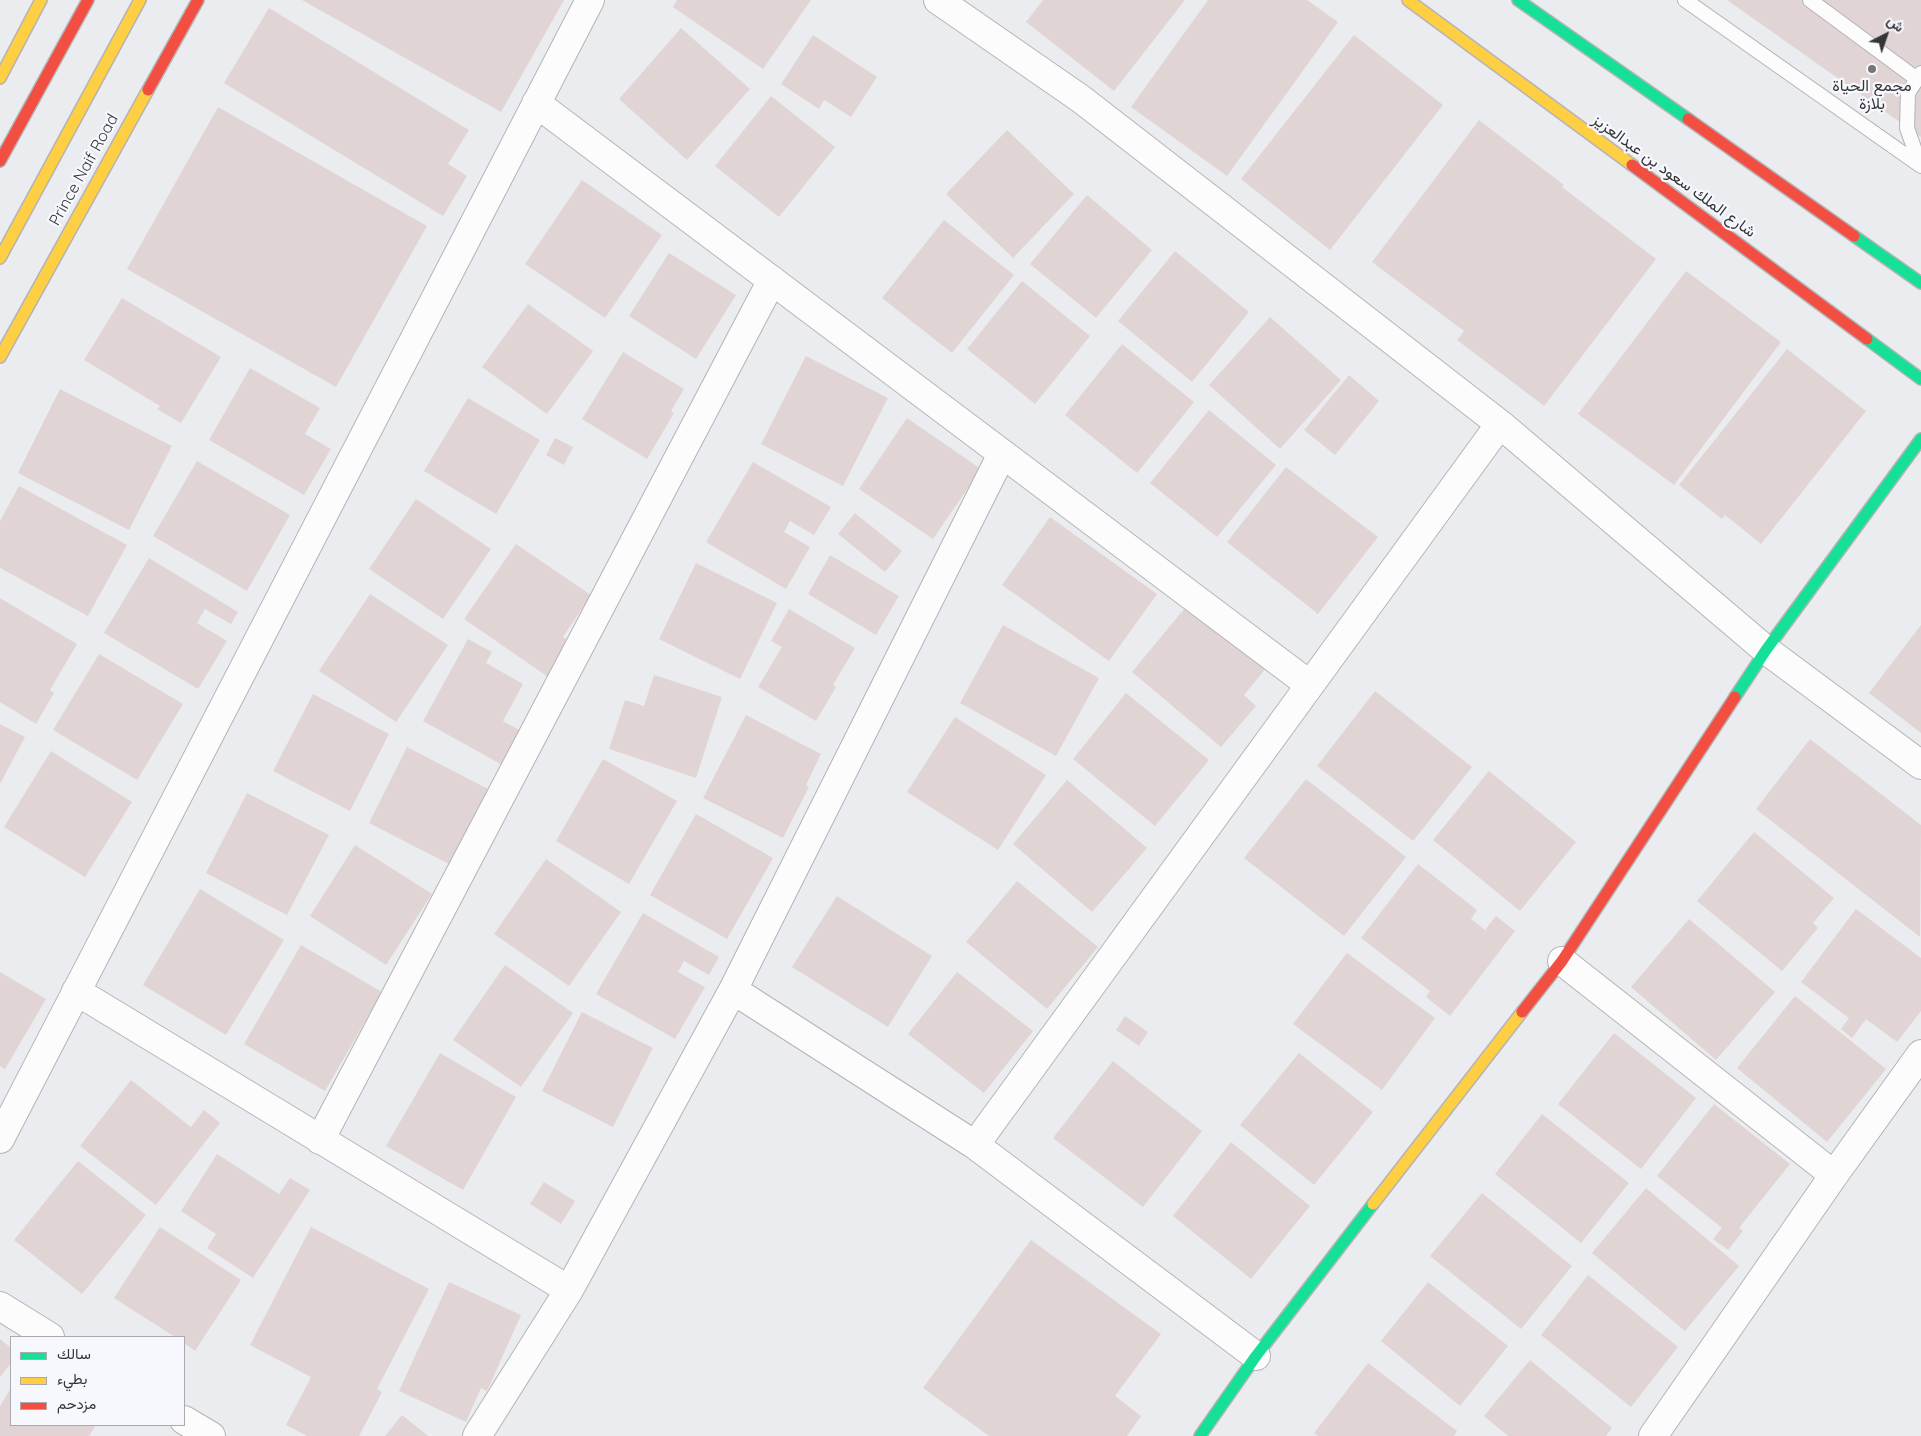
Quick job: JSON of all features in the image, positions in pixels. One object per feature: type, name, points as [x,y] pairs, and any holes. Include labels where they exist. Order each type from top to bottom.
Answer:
[{"type":"main road","points":[[0,78],[41,0]]},
{"type":"main road","points":[[0,161],[88,0]]},
{"type":"main road","points":[[0,258],[140,0]]},
{"type":"main road","name":"Prince Naif Road","points":[[0,357],[198,0]]},
{"type":"main road","name":"شارع الملك سعود بن عبدالعزيز","points":[[1408,0],[1921,379]]},
{"type":"main road","points":[[1518,0],[1921,284]]},
{"type":"main road","points":[[1200,1436],[1256,1356],[1562,961],[1766,650],[1921,439]]},
{"type":"street","points":[[0,1139],[590,0]]},
{"type":"street","points":[[938,0],[1082,99],[1500,424],[1766,650],[1921,765]]},
{"type":"street","points":[[536,103],[1310,685]]},
{"type":"street","points":[[320,1140],[772,280]]},
{"type":"street","points":[[974,1145],[1500,424]]},
{"type":"street","points":[[477,1436],[569,1290],[733,990],[1002,454]]},
{"type":"street","points":[[1562,961],[1834,1175]]},
{"type":"street","points":[[733,990],[974,1145],[1256,1356]]},
{"type":"street","points":[[76,992],[569,1290]]},
{"type":"street","points":[[1653,1436],[1834,1175],[1912,1087],[1921,1054]]},
{"type":"street","points":[[0,1306],[48,1336]]},
{"type":"street","points":[[185,1421],[210,1436]]},
{"type":"lane","points":[[1685,0],[1921,166]]},
{"type":"lane","points":[[1810,0],[1919,76],[1908,93],[1907,128],[1921,166]]},
{"type":"building","points":[[302,0],[564,0],[501,112]]},
{"type":"building","points":[[677,0],[811,0],[763,69],[673,7]]},
{"type":"building","points":[[1043,0],[1185,0],[1114,91],[1026,22]]},
{"type":"building","points":[[1208,0],[1307,0],[1338,22],[1227,176],[1131,107]]},
{"type":"building","name":"مجمع الحياة بلازة","points":[[1727,0],[1921,0],[1921,137]]},
{"type":"building","points":[[269,8],[469,130],[448,164],[467,176],[443,216],[224,83]]},
{"type":"building","points":[[681,28],[750,89],[687,160],[619,99]]},
{"type":"building","points":[[813,35],[877,77],[851,117],[824,100],[819,109],[781,84]]},
{"type":"building","points":[[1354,35],[1443,105],[1330,250],[1241,179]]},
{"type":"building","points":[[771,96],[835,147],[779,217],[715,166]]},
{"type":"building","points":[[218,107],[427,226],[336,387],[127,269]]},
{"type":"building","points":[[1479,120],[1656,259],[1544,406],[1457,340],[1464,331],[1372,262]]},
{"type":"building","points":[[1007,130],[1074,194],[1013,258],[946,194]]},
{"type":"building","points":[[582,180],[662,235],[605,318],[525,264]]},
{"type":"building","points":[[1087,195],[1152,250],[1096,318],[1030,264]]},
{"type":"building","points":[[944,220],[1014,275],[952,353],[882,298]]},
{"type":"building","points":[[1175,251],[1249,312],[1192,382],[1118,321]]},
{"type":"building","points":[[669,253],[736,295],[696,359],[629,316]]},
{"type":"building","points":[[1686,271],[1781,342],[1674,485],[1578,414]]},
{"type":"building","points":[[1022,281],[1090,336],[1035,404],[967,349]]},
{"type":"building","points":[[122,298],[221,357],[181,423],[157,409],[160,406],[84,360]]},
{"type":"building","points":[[528,304],[593,351],[547,414],[482,367]]},
{"type":"building","points":[[1270,317],[1341,380],[1280,449],[1209,385]]},
{"type":"building","points":[[1122,344],[1194,402],[1137,473],[1065,415]]},
{"type":"building","points":[[1787,349],[1866,411],[1761,544],[1725,515],[1722,519],[1679,485]]},
{"type":"building","points":[[623,352],[684,389],[671,411],[674,413],[647,459],[582,419]]},
{"type":"building","points":[[806,356],[888,398],[843,486],[761,444]]},
{"type":"building","points":[[250,368],[320,408],[305,434],[331,449],[304,495],[209,440]]},
{"type":"building","points":[[1349,375],[1379,401],[1335,455],[1304,430]]},
{"type":"building","points":[[60,389],[172,446],[129,530],[18,473]]},
{"type":"building","points":[[468,398],[540,440],[496,514],[424,471]]},
{"type":"building","points":[[1209,410],[1276,465],[1217,537],[1150,483]]},
{"type":"building","points":[[907,418],[981,469],[933,539],[859,489]]},
{"type":"building","points":[[555,438],[573,447],[564,465],[546,455]]},
{"type":"building","points":[[197,461],[290,515],[247,591],[153,536]]},
{"type":"building","points":[[753,462],[831,507],[814,535],[790,521],[784,532],[810,547],[786,589],[706,542]]},
{"type":"building","points":[[1286,467],[1378,537],[1318,614],[1227,542]]},
{"type":"building","points":[[19,486],[127,545],[88,616],[0,568],[0,521]]},
{"type":"building","points":[[416,499],[491,549],[443,619],[369,569]]},
{"type":"building","points":[[855,513],[902,551],[885,572],[838,534]]},
{"type":"building","points":[[1050,517],[1157,594],[1109,661],[1002,585]]},
{"type":"building","points":[[516,544],[591,595],[563,637],[577,647],[554,681],[464,619]]},
{"type":"building","points":[[830,555],[899,596],[876,635],[808,594]]},
{"type":"building","points":[[149,558],[238,612],[231,624],[205,609],[197,623],[227,641],[198,689],[104,633]]},
{"type":"building","points":[[696,563],[777,603],[740,679],[659,639]]},
{"type":"building","points":[[370,594],[448,645],[396,722],[319,671]]},
{"type":"building","points":[[0,598],[77,644],[50,690],[54,693],[36,724],[0,702]]},
{"type":"building","points":[[1189,603],[1267,667],[1244,695],[1256,706],[1221,747],[1132,672]]},
{"type":"building","points":[[789,609],[855,648],[833,685],[836,687],[816,721],[758,687],[782,647],[771,641]]},
{"type":"building","points":[[1003,625],[1099,678],[1056,756],[960,703]]},
{"type":"building","points":[[1921,625],[1921,733],[1869,693]]},
{"type":"building","points":[[468,639],[492,652],[486,663],[523,684],[503,721],[525,733],[506,767],[423,721]]},
{"type":"building","points":[[99,654],[183,704],[137,780],[53,730]]},
{"type":"building","points":[[654,675],[722,697],[696,778],[609,749],[625,700],[644,706]]},
{"type":"building","points":[[1375,691],[1472,767],[1413,841],[1317,766]]},
{"type":"building","points":[[1126,693],[1209,760],[1155,826],[1073,759]]},
{"type":"building","points":[[313,694],[389,734],[350,811],[273,771]]},
{"type":"building","points":[[746,715],[821,754],[806,785],[809,787],[783,838],[703,798]]},
{"type":"building","points":[[955,717],[1046,775],[998,850],[907,792]]},
{"type":"building","points":[[0,724],[25,737],[0,784]]},
{"type":"building","points":[[1810,739],[1921,825],[1920,937],[1756,809]]},
{"type":"building","points":[[407,747],[488,789],[449,864],[369,823]]},
{"type":"building","points":[[51,751],[132,802],[85,877],[4,827]]},
{"type":"building","points":[[603,759],[677,801],[629,884],[556,841]]},
{"type":"building","points":[[1489,771],[1576,842],[1520,911],[1433,840]]},
{"type":"building","points":[[1306,779],[1406,857],[1344,936],[1244,858]]},
{"type":"building","points":[[1067,780],[1147,848],[1092,912],[1013,844]]},
{"type":"building","points":[[247,793],[329,835],[287,915],[206,873]]},
{"type":"building","points":[[696,814],[773,858],[727,939],[650,895]]},
{"type":"building","points":[[1754,832],[1834,898],[1813,923],[1818,928],[1782,971],[1697,901]]},
{"type":"building","points":[[355,845],[432,894],[386,965],[310,916]]},
{"type":"building","points":[[546,859],[621,912],[569,986],[494,934]]},
{"type":"building","points":[[1418,864],[1477,910],[1471,919],[1485,930],[1496,916],[1515,931],[1450,1016],[1426,997],[1430,991],[1361,938]]},
{"type":"building","points":[[1017,881],[1098,947],[1047,1009],[966,942]]},
{"type":"building","points":[[200,889],[284,940],[226,1035],[143,985]]},
{"type":"building","points":[[837,896],[932,956],[888,1027],[792,967]]},
{"type":"building","points":[[1856,909],[1921,958],[1921,1011],[1897,1042],[1866,1019],[1852,1038],[1841,1029],[1849,1018],[1801,982]]},
{"type":"building","points":[[643,913],[719,957],[709,975],[684,961],[678,972],[705,987],[675,1039],[596,994]]},
{"type":"building","points":[[1689,919],[1775,992],[1716,1060],[1631,987]]},
{"type":"building","points":[[301,945],[382,992],[325,1091],[244,1044]]},
{"type":"building","points":[[1347,953],[1435,1018],[1382,1090],[1293,1024]]},
{"type":"building","points":[[505,965],[573,1013],[521,1087],[453,1040]]},
{"type":"building","points":[[0,972],[46,999],[5,1069],[0,1066]]},
{"type":"building","points":[[957,972],[1033,1031],[984,1093],[908,1034]]},
{"type":"building","points":[[1795,996],[1886,1069],[1827,1142],[1737,1068]]},
{"type":"building","points":[[582,1012],[653,1048],[613,1127],[542,1091]]},
{"type":"building","points":[[1125,1016],[1148,1032],[1139,1046],[1116,1030]]},
{"type":"building","points":[[1614,1033],[1696,1098],[1641,1169],[1558,1104]]},
{"type":"building","points":[[440,1053],[516,1097],[463,1190],[386,1146]]},
{"type":"building","points":[[1299,1053],[1373,1112],[1314,1185],[1240,1125]]},
{"type":"building","points":[[1113,1061],[1202,1131],[1143,1207],[1053,1138]]},
{"type":"building","points":[[131,1080],[191,1127],[204,1110],[220,1123],[156,1205],[80,1146]]},
{"type":"building","points":[[1714,1104],[1790,1164],[1739,1228],[1743,1231],[1728,1250],[1713,1239],[1722,1228],[1657,1176]]},
{"type":"building","points":[[1542,1114],[1629,1183],[1581,1243],[1495,1174]]},
{"type":"building","points":[[1231,1142],[1310,1206],[1251,1279],[1173,1216]]},
{"type":"building","points":[[217,1154],[279,1194],[290,1178],[310,1190],[253,1278],[207,1248],[216,1234],[181,1211]]},
{"type":"building","points":[[78,1161],[146,1215],[82,1294],[14,1240]]},
{"type":"building","points":[[544,1182],[575,1201],[561,1224],[530,1204]]},
{"type":"building","points":[[1646,1188],[1739,1266],[1685,1331],[1592,1253]]},
{"type":"building","points":[[1482,1193],[1572,1266],[1521,1329],[1430,1256]]},
{"type":"building","points":[[160,1227],[241,1280],[195,1351],[185,1344],[185,1336],[173,1336],[114,1298]]},
{"type":"building","points":[[311,1227],[429,1289],[377,1389],[382,1392],[359,1436],[307,1436],[286,1425],[311,1377],[250,1345]]},
{"type":"building","points":[[1031,1240],[1161,1334],[1115,1396],[1141,1416],[1127,1436],[989,1436],[923,1388]]},
{"type":"building","points":[[1588,1275],[1678,1347],[1631,1407],[1541,1335]]},
{"type":"building","points":[[449,1282],[521,1315],[487,1391],[481,1388],[466,1422],[399,1391]]},
{"type":"building","points":[[1428,1282],[1508,1346],[1460,1406],[1381,1341]]},
{"type":"building","points":[[0,1339],[10,1347],[10,1364],[0,1377]]},
{"type":"building","points":[[1530,1360],[1612,1428],[1606,1436],[1508,1436],[1484,1416]]},
{"type":"building","points":[[1368,1363],[1457,1431],[1454,1436],[1318,1436],[1314,1433]]},
{"type":"building","points":[[10,1390],[10,1426],[95,1426],[89,1436],[0,1436],[0,1406]]},
{"type":"building","points":[[402,1415],[428,1436],[385,1436]]},
{"type":"traffic: fast","points":[[1518,0],[1688,119]]},
{"type":"traffic: fast","points":[[1854,236],[1921,283]]},
{"type":"traffic: fast","points":[[1867,339],[1921,379]]},
{"type":"traffic: fast","points":[[1735,697],[1766,650],[1921,439]]},
{"type":"traffic: fast","points":[[1200,1436],[1256,1356],[1373,1204]]},
{"type":"traffic: slow","points":[[0,78],[41,0]]},
{"type":"traffic: slow","points":[[0,258],[140,0]]},
{"type":"traffic: slow","points":[[1408,0],[1632,165]]},
{"type":"traffic: slow","points":[[0,357],[148,90]]},
{"type":"traffic: slow","points":[[1373,1204],[1522,1012]]},
{"type":"traffic: jam","points":[[0,161],[88,0]]},
{"type":"traffic: jam","points":[[148,90],[198,0]]},
{"type":"traffic: jam","points":[[1688,119],[1854,236]]},
{"type":"traffic: jam","points":[[1632,165],[1867,339]]},
{"type":"traffic: jam","points":[[1522,1012],[1562,961],[1735,697]]},
{"type":"place","name":"مجمع الحياة بلازة","points":[[1872,69]]}]
